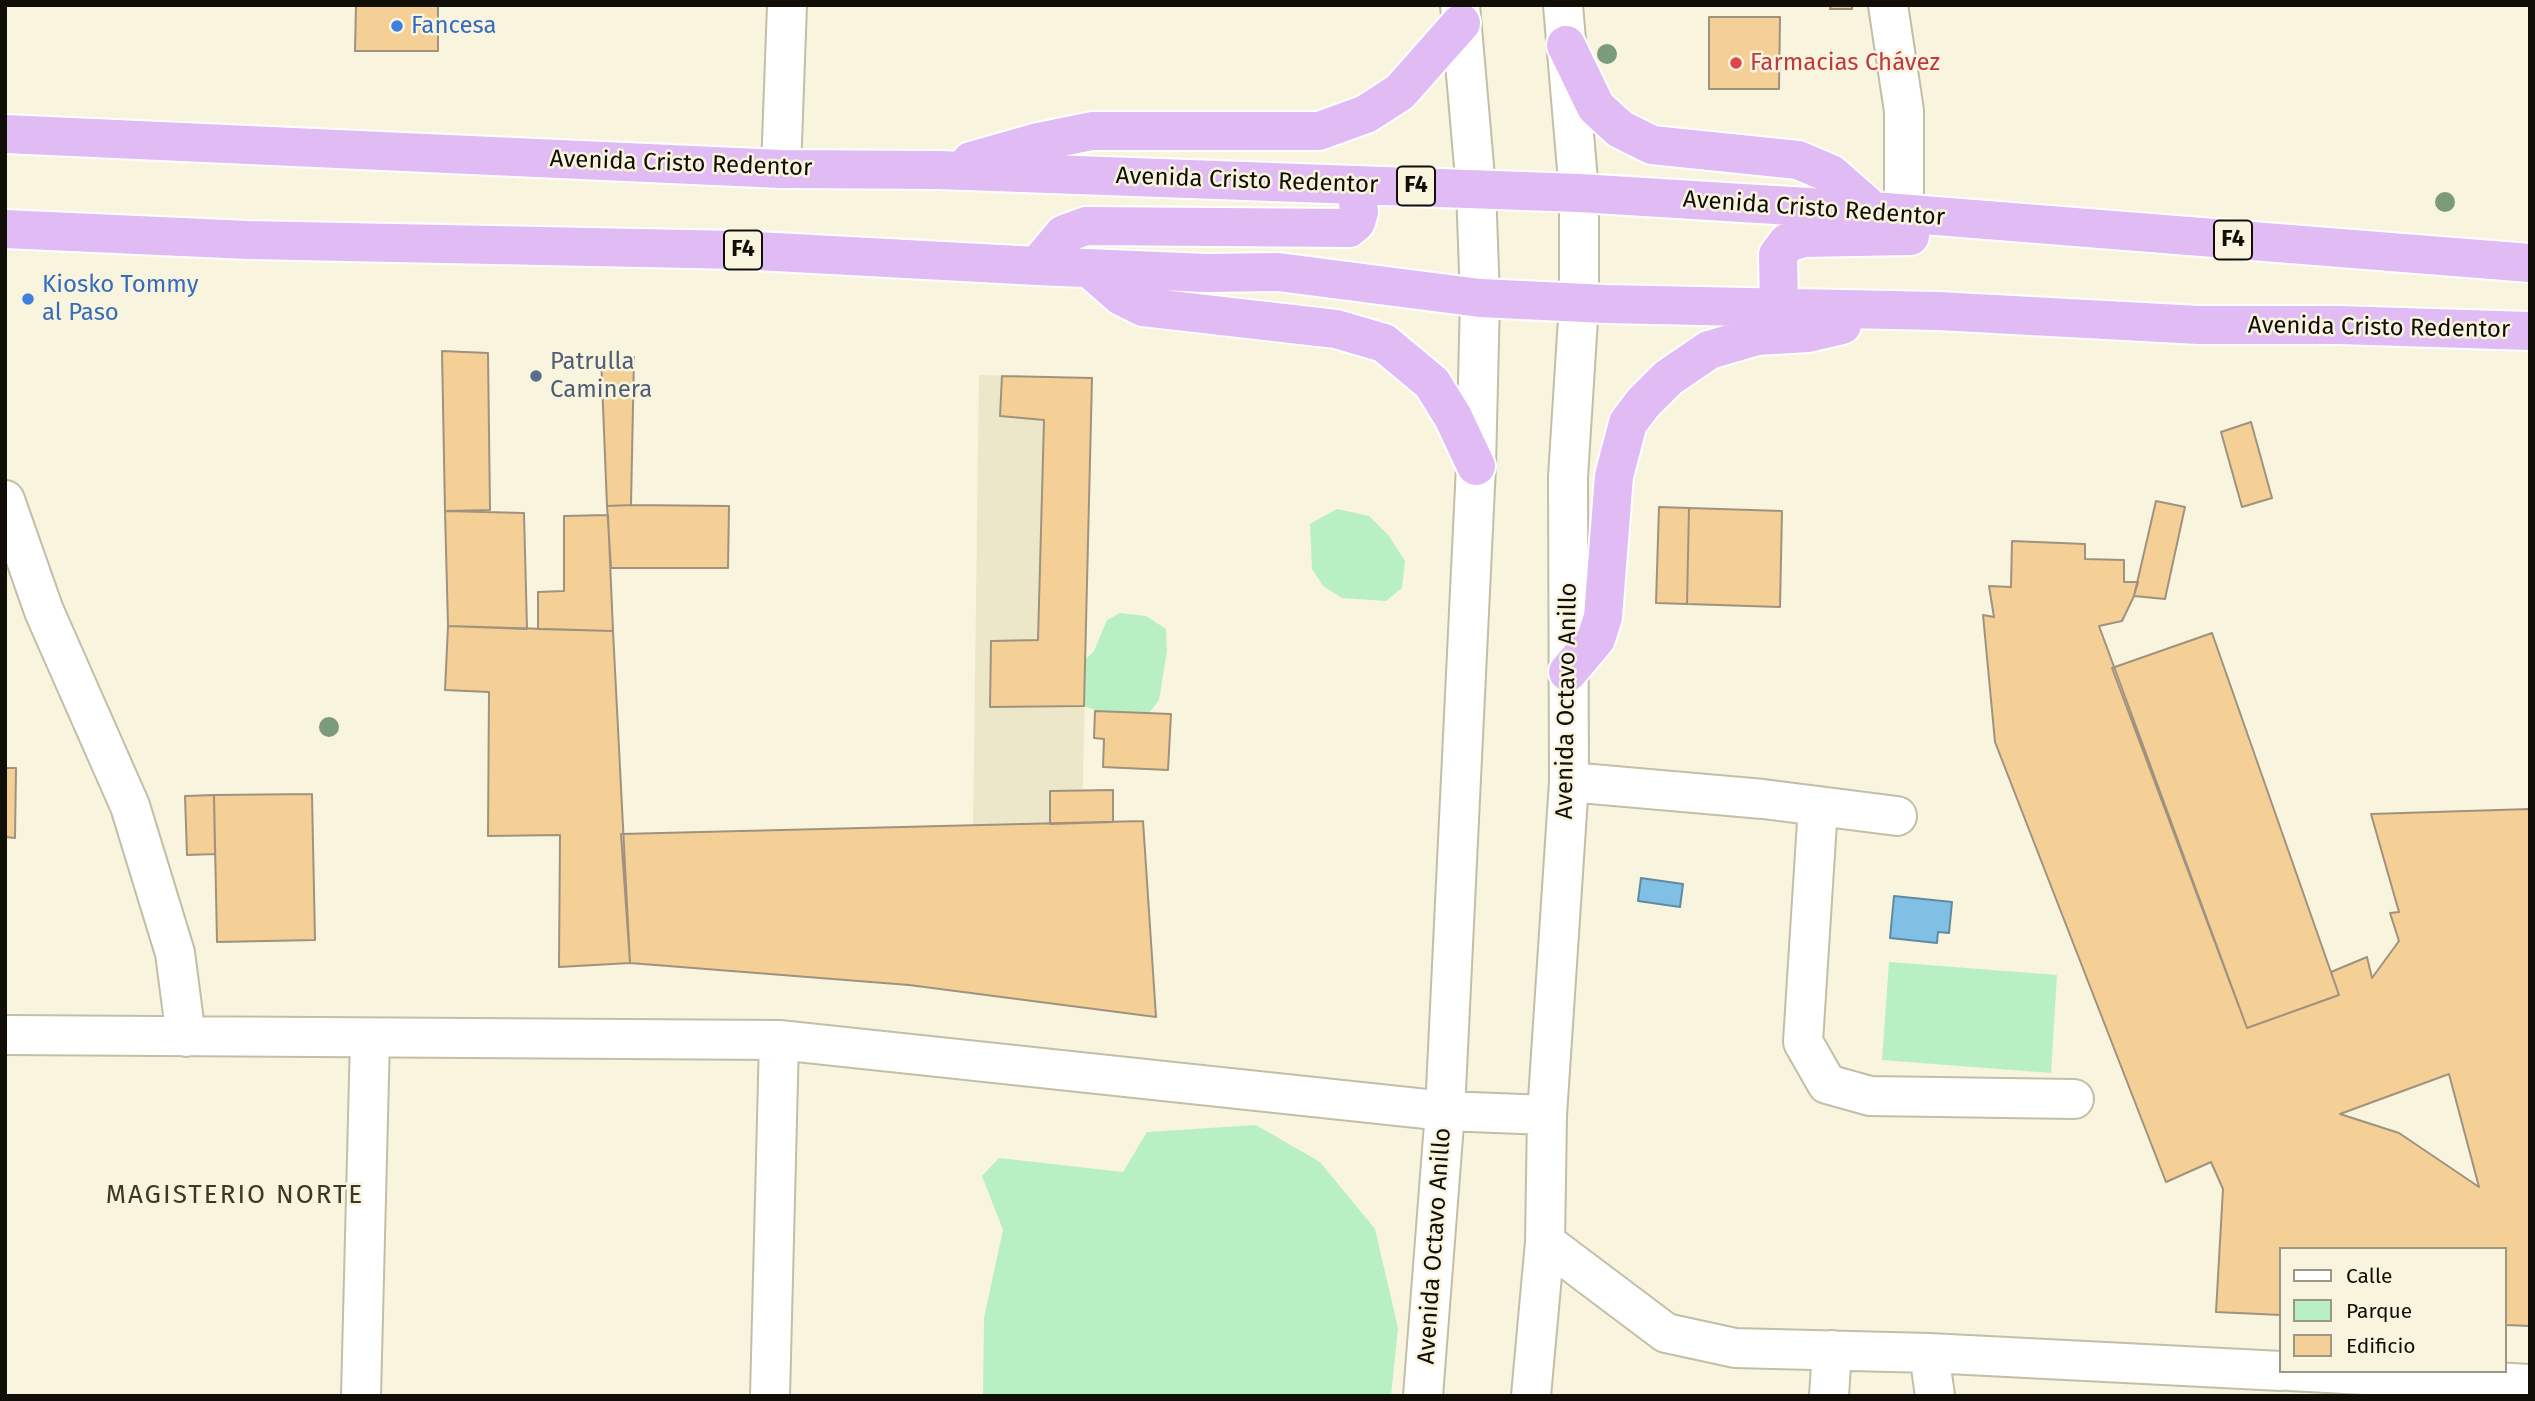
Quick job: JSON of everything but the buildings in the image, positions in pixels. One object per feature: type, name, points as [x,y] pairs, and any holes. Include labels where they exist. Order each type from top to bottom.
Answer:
[{"type":"highway","points":[[937,170],[1038,142],[1092,131],[1319,131],[1366,114],[1400,92],[1460,14]]},
{"type":"highway","points":[[1566,45],[1596,107],[1620,130],[1652,145],[1798,160],[1831,174],[1889,213]]},
{"type":"highway","name":"Avenida Cristo Redentor","points":[[5,134],[781,169],[937,170],[1579,192],[1889,213],[2530,263]]},
{"type":"highway","points":[[1037,266],[1064,234],[1086,226],[1349,228],[1356,222],[1359,212],[1356,185]]},
{"type":"highway","points":[[1779,306],[1778,255],[1787,243],[1803,238],[1965,236],[2015,223]]},
{"type":"highway","name":"Avenida Cristo Redentor","points":[[5,229],[248,240],[738,250],[1207,273],[1278,272],[1480,298],[1579,303],[1938,311],[2199,326],[2338,325],[2530,331]]},
{"type":"highway","points":[[1089,268],[1121,296],[1143,307],[1336,329],[1384,343],[1432,383],[1453,417],[1476,466]]},
{"type":"highway","points":[[1568,672],[1595,639],[1603,617],[1614,477],[1628,424],[1643,403],[1668,378],[1709,350],[1756,335],[1808,333],[1840,326],[1874,311]]},
{"type":"street","points":[[781,169],[787,5]]},
{"type":"street","name":"Avenida Octavo Anillo","points":[[1531,1396],[1545,1242],[1547,1115],[1569,782],[1568,477],[1579,303],[1579,192],[1563,5]]},
{"type":"street","points":[[1888,5],[1903,111],[1889,213]]},
{"type":"street","name":"Avenida Octavo Anillo","points":[[1423,1396],[1445,1111],[1476,466],[1480,298],[1476,188],[1460,14]]},
{"type":"street","points":[[5,500],[44,611],[130,806],[175,953],[186,1037]]},
{"type":"street","points":[[1569,782],[1687,792],[1897,817]]},
{"type":"street","points":[[1818,806],[1803,1042],[1827,1084],[1870,1096],[2074,1098]]},
{"type":"street","points":[[5,1035],[779,1041],[1445,1111],[1547,1115]]},
{"type":"street","points":[[361,1396],[370,1038]]},
{"type":"street","points":[[770,1396],[779,1041]]},
{"type":"street","points":[[1545,1242],[1665,1333],[1735,1348],[1929,1353],[2208,1381],[2280,1371]]},
{"type":"street","points":[[1829,1396],[1832,1350]]},
{"type":"street","points":[[1929,1353],[1935,1396]]},
{"type":"street","points":[[2327,1373],[2530,1384]]},
{"type":"shaded area","points":[[979,375],[1092,378],[1082,823],[973,826]]},
{"type":"green space","points":[[1337,509],[1369,516],[1389,536],[1405,561],[1402,588],[1386,601],[1342,598],[1323,586],[1312,569],[1310,524]]},
{"type":"green space","points":[[1120,613],[1146,616],[1166,629],[1167,651],[1159,700],[1149,713],[1101,712],[1084,706],[1086,659],[1094,651],[1107,620]]},
{"type":"green space","points":[[1889,962],[2057,975],[2051,1073],[1882,1060]]},
{"type":"green space","points":[[1256,1125],[1320,1162],[1375,1229],[1398,1328],[1391,1396],[983,1396],[984,1318],[1003,1230],[982,1176],[999,1158],[1123,1172],[1147,1132]]},
{"type":"water","points":[[1641,878],[1683,884],[1680,907],[1638,901]]},
{"type":"water","points":[[1894,896],[1952,902],[1949,933],[1938,932],[1937,943],[1890,938]]},
{"type":"place","name":"Fancesa","points":[[397,26]]},
{"type":"place","name":"Farmacias Chávez","points":[[1736,63]]},
{"type":"place","name":"Kiosko Tommy al Paso","points":[[28,299]]},
{"type":"place","name":"Patrulla Caminera","points":[[536,376]]},
{"type":"district","name":"MAGISTERIO NORTE","points":[[235,1196]]}]
